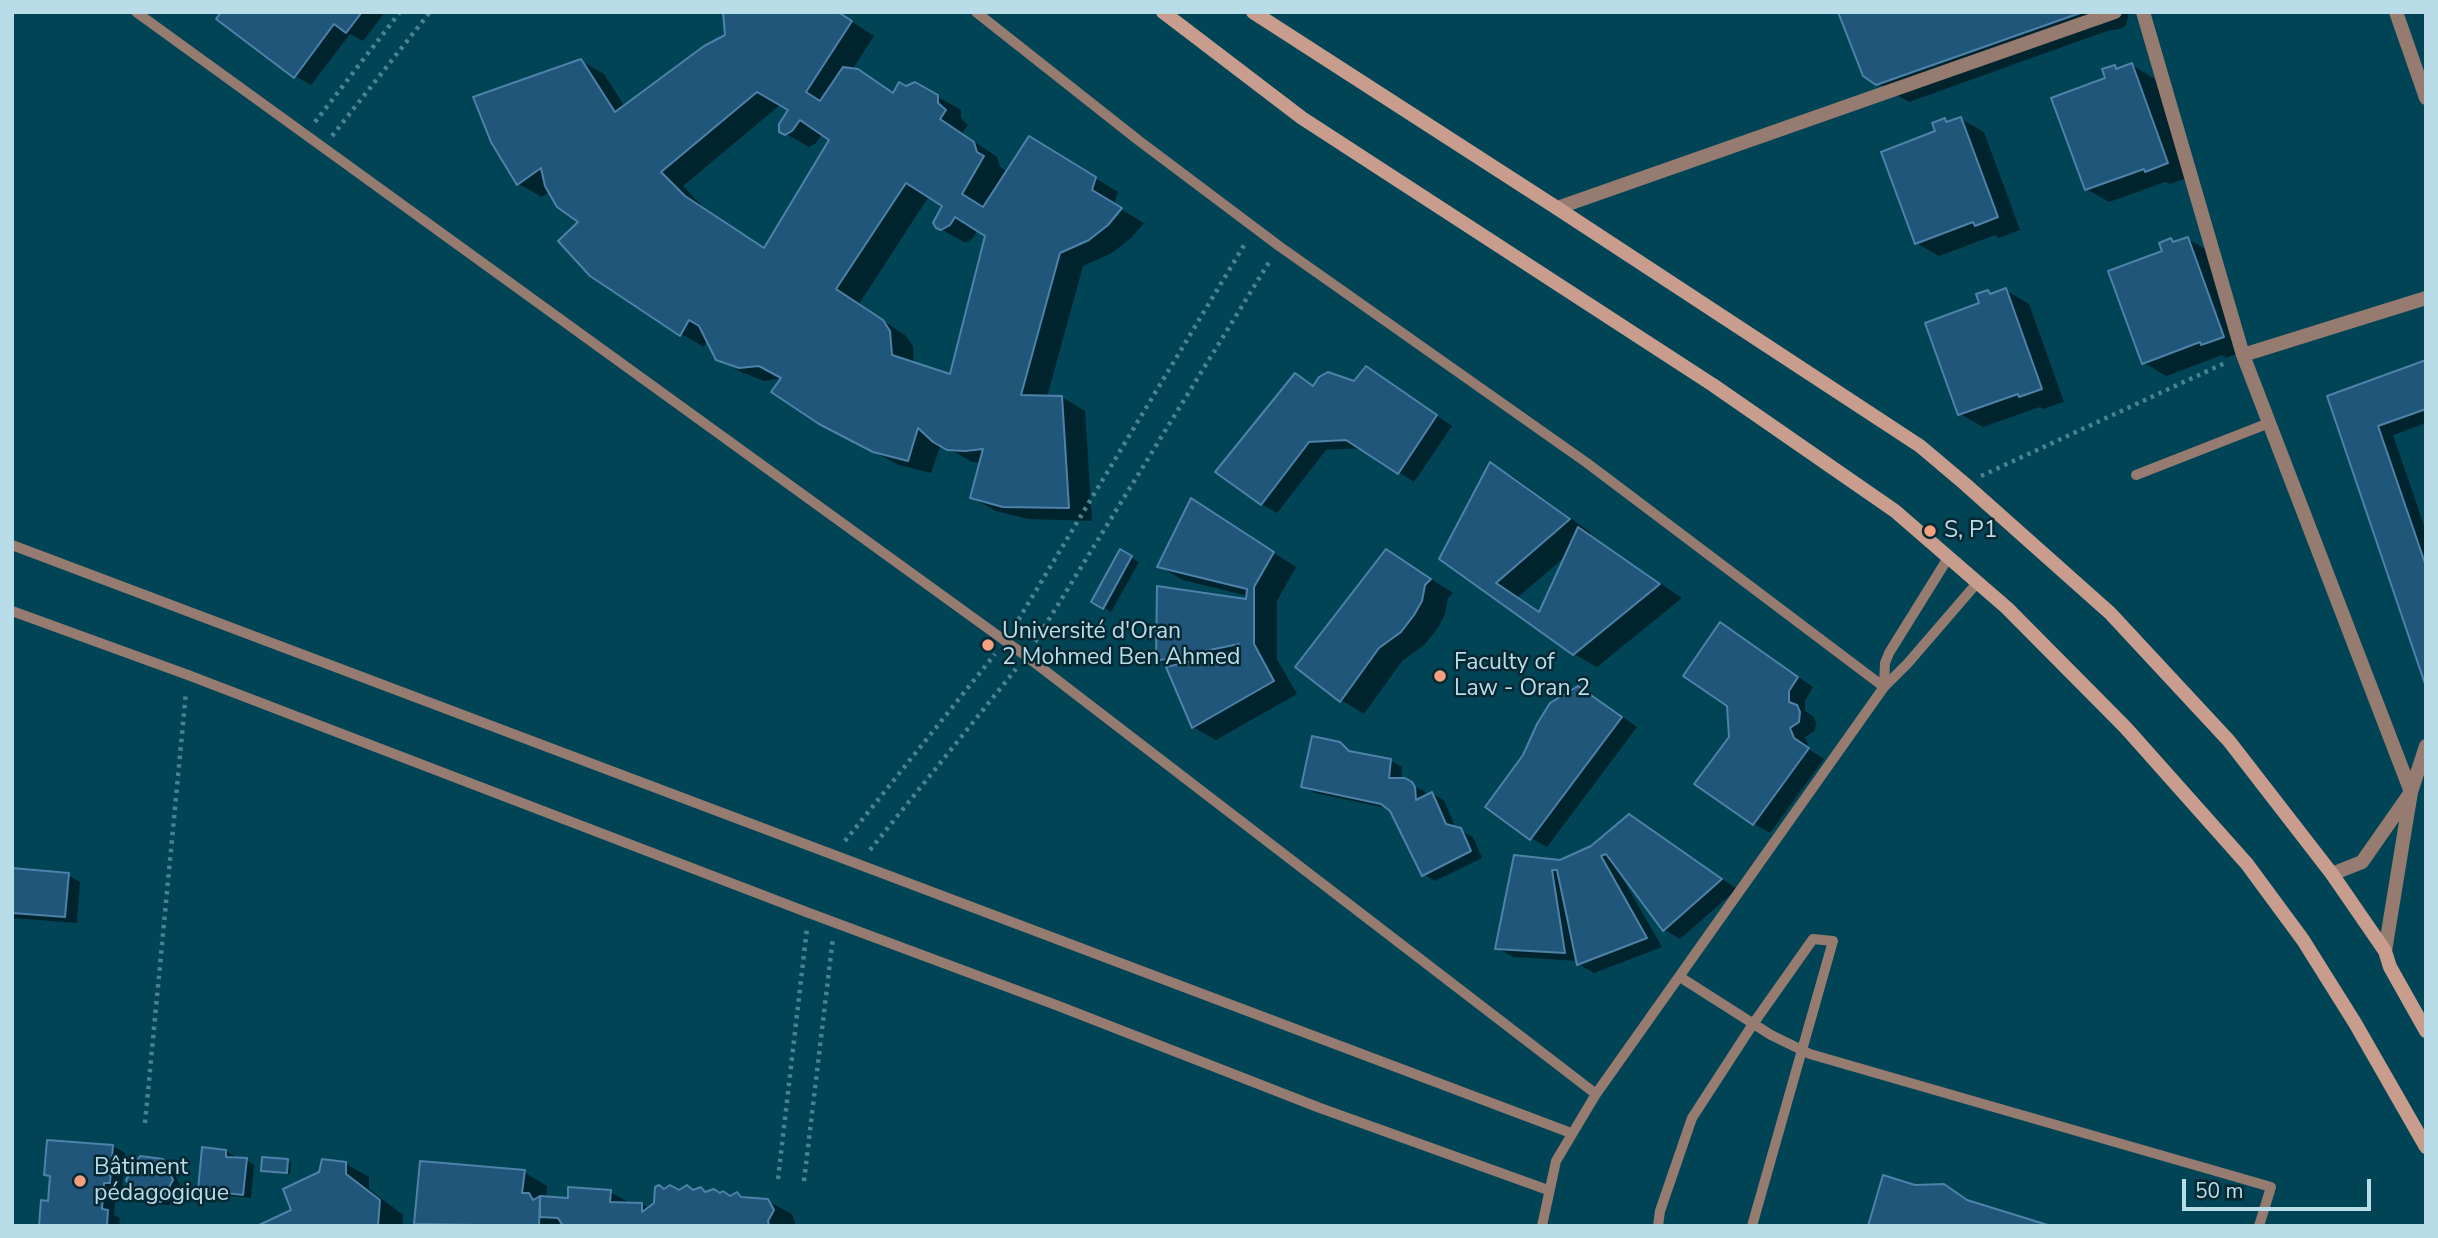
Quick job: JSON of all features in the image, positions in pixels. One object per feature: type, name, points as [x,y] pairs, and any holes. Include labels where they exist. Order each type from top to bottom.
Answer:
[{"type":"main road","points":[[1163,12],[1302,118],[1713,385],[1895,511],[2007,608],[2126,728],[2246,864],[2303,940],[2355,1023],[2426,1147]]},
{"type":"main road","points":[[1253,12],[1920,446],[1965,484],[2119,623],[2229,741],[2332,873],[2385,951],[2390,967],[2426,1031]]},
{"type":"street","points":[[1558,208],[2115,12]]},
{"type":"street","points":[[2143,12],[2243,355],[2411,792]]},
{"type":"street","points":[[2396,12],[2426,98]]},
{"type":"street","points":[[2243,355],[2426,298]]},
{"type":"street","points":[[2385,951],[2411,792],[2426,746]]},
{"type":"street","points":[[2332,873],[2362,862],[2411,792]]},
{"type":"lane","points":[[136,12],[1005,640],[1596,1094]]},
{"type":"lane","points":[[976,12],[1138,140],[1279,246],[1587,463],[1884,687]]},
{"type":"lane","points":[[2136,475],[2269,423]]},
{"type":"lane","points":[[12,545],[1571,1133]]},
{"type":"lane","points":[[1884,687],[1888,653],[1948,558]]},
{"type":"lane","points":[[1542,1226],[1556,1161],[1596,1094],[1884,687],[1977,583]]},
{"type":"lane","points":[[12,611],[188,675],[835,923],[1056,1004],[1320,1108],[1548,1190]]},
{"type":"lane","points":[[1658,1226],[1660,1211],[1692,1118],[1753,1024],[1813,939],[1833,941],[1752,1226]]},
{"type":"lane","points":[[1680,977],[1753,1024],[1802,1051],[2271,1187],[2259,1226]]},
{"type":"path","points":[[305,135],[400,12]]},
{"type":"path","points":[[323,147],[430,12]]},
{"type":"path","points":[[833,855],[1005,640],[1255,227]]},
{"type":"path","points":[[859,865],[1026,656],[1279,246]]},
{"type":"path","points":[[1965,484],[2243,355]]},
{"type":"path","points":[[145,1123],[188,675]]},
{"type":"path","points":[[778,1179],[809,913]]},
{"type":"path","points":[[804,1181],[835,923]]},
{"type":"building","points":[[221,12],[362,12],[346,33],[334,24],[294,78],[216,19]]},
{"type":"building","points":[[723,12],[838,12],[852,21],[806,92],[820,101],[843,67],[858,69],[893,93],[899,82],[906,86],[915,82],[938,95],[938,103],[946,110],[940,119],[974,142],[977,152],[984,156],[962,194],[983,207],[1029,136],[1096,177],[1092,190],[1122,208],[1108,225],[1089,240],[1060,253],[1021,395],[1062,396],[1069,508],[1003,507],[970,498],[983,449],[947,450],[918,428],[908,461],[873,452],[819,424],[771,392],[781,378],[759,366],[739,368],[716,360],[699,326],[689,320],[680,336],[590,276],[558,241],[578,222],[557,207],[545,186],[541,168],[517,185],[491,142],[473,97],[581,59],[615,112],[704,46],[725,35]],"holes":[[[757,92],[788,110],[779,124],[779,132],[785,135],[792,131],[800,120],[829,140],[764,248],[685,196],[661,172]],[[906,183],[942,206],[933,223],[936,228],[941,230],[950,225],[955,217],[985,236],[950,374],[892,355],[890,331],[883,320],[836,289]]]},
{"type":"building","points":[[1838,12],[2083,12],[1876,85],[1863,76]]},
{"type":"building","points":[[2132,63],[2168,163],[2085,190],[2051,98],[2105,78],[2102,69],[2115,65],[2116,69]]},
{"type":"building","points":[[1961,117],[1998,217],[1975,226],[1973,222],[1915,244],[1881,152],[1935,131],[1932,123],[1945,118],[1946,122]]},
{"type":"building","points":[[2188,237],[2224,337],[2201,345],[2200,342],[2142,364],[2108,271],[2162,251],[2159,243],[2171,238],[2173,242]]},
{"type":"building","points":[[2006,288],[2042,389],[2019,397],[2018,394],[1958,415],[1925,323],[1979,303],[1976,294],[1988,290],[1990,294]]},
{"type":"building","points":[[2426,360],[2426,409],[2378,426],[2426,566],[2426,687],[2327,396]]},
{"type":"building","points":[[1366,366],[1437,415],[1398,474],[1346,440],[1309,442],[1261,505],[1215,472],[1295,373],[1313,386],[1319,377],[1328,372],[1354,381]]},
{"type":"building","points":[[1490,462],[1570,519],[1496,583],[1539,612],[1578,527],[1660,584],[1573,655],[1439,559]]},
{"type":"building","points":[[1191,498],[1274,552],[1254,587],[1254,644],[1274,681],[1192,728],[1166,667],[1239,650],[1239,644],[1156,661],[1157,586],[1246,599],[1247,589],[1157,567]]},
{"type":"building","points":[[1120,549],[1132,556],[1103,609],[1091,602]]},
{"type":"building","points":[[1386,549],[1431,579],[1425,585],[1422,601],[1414,615],[1401,632],[1379,648],[1340,702],[1295,667]]},
{"type":"building","points":[[1720,622],[1798,677],[1789,691],[1789,702],[1797,705],[1800,712],[1799,722],[1790,728],[1794,738],[1809,748],[1753,825],[1694,784],[1729,737],[1727,706],[1683,676]]},
{"type":"building","points":[[1578,686],[1622,717],[1530,840],[1485,807],[1523,755],[1550,703]]},
{"type":"building","points":[[1312,736],[1340,742],[1349,751],[1391,759],[1389,778],[1405,778],[1412,782],[1416,800],[1432,792],[1446,824],[1461,828],[1471,851],[1422,876],[1390,811],[1381,804],[1301,787]]},
{"type":"building","points":[[1629,814],[1722,879],[1663,931],[1606,854],[1601,856],[1647,938],[1577,965],[1557,870],[1552,870],[1565,953],[1495,949],[1514,855],[1560,860],[1591,846]]},
{"type":"building","points":[[12,868],[69,873],[65,917],[12,913]]},
{"type":"building","name":"Bâtiment pédagogique","points":[[47,1140],[113,1145],[110,1183],[104,1183],[102,1209],[108,1210],[107,1226],[39,1226],[41,1200],[48,1201],[50,1176],[44,1175]]},
{"type":"building","points":[[202,1147],[226,1150],[226,1157],[247,1158],[243,1195],[198,1190]]},
{"type":"building","points":[[140,1156],[163,1159],[173,1180],[161,1202],[137,1200],[126,1180]]},
{"type":"building","points":[[262,1157],[288,1159],[287,1173],[261,1171]]},
{"type":"building","points":[[322,1159],[346,1162],[346,1174],[380,1200],[378,1226],[257,1226],[291,1210],[283,1189],[319,1172]]},
{"type":"building","points":[[420,1161],[525,1170],[522,1193],[529,1193],[533,1200],[540,1196],[539,1226],[414,1224]]},
{"type":"building","points":[[1883,1175],[1915,1185],[1944,1184],[1967,1200],[2051,1226],[1868,1226]]},
{"type":"building","points":[[659,1185],[664,1189],[670,1185],[679,1190],[687,1185],[693,1190],[701,1187],[705,1192],[714,1189],[730,1196],[737,1192],[741,1197],[768,1199],[774,1210],[768,1221],[769,1226],[563,1226],[558,1218],[540,1217],[540,1196],[568,1198],[568,1187],[611,1190],[610,1202],[642,1203],[642,1212],[654,1203],[655,1187]]},
{"type":"place","name":"S, P1","points":[[1930,531]]},
{"type":"place","name":"Université d'Oran 2 Mohmed Ben Ahmed","points":[[988,645]]},
{"type":"place","name":"Faculty of Law - Oran 2","points":[[1440,676]]},
{"type":"place","name":"Bâtiment pédagogique","points":[[80,1181]]}]
